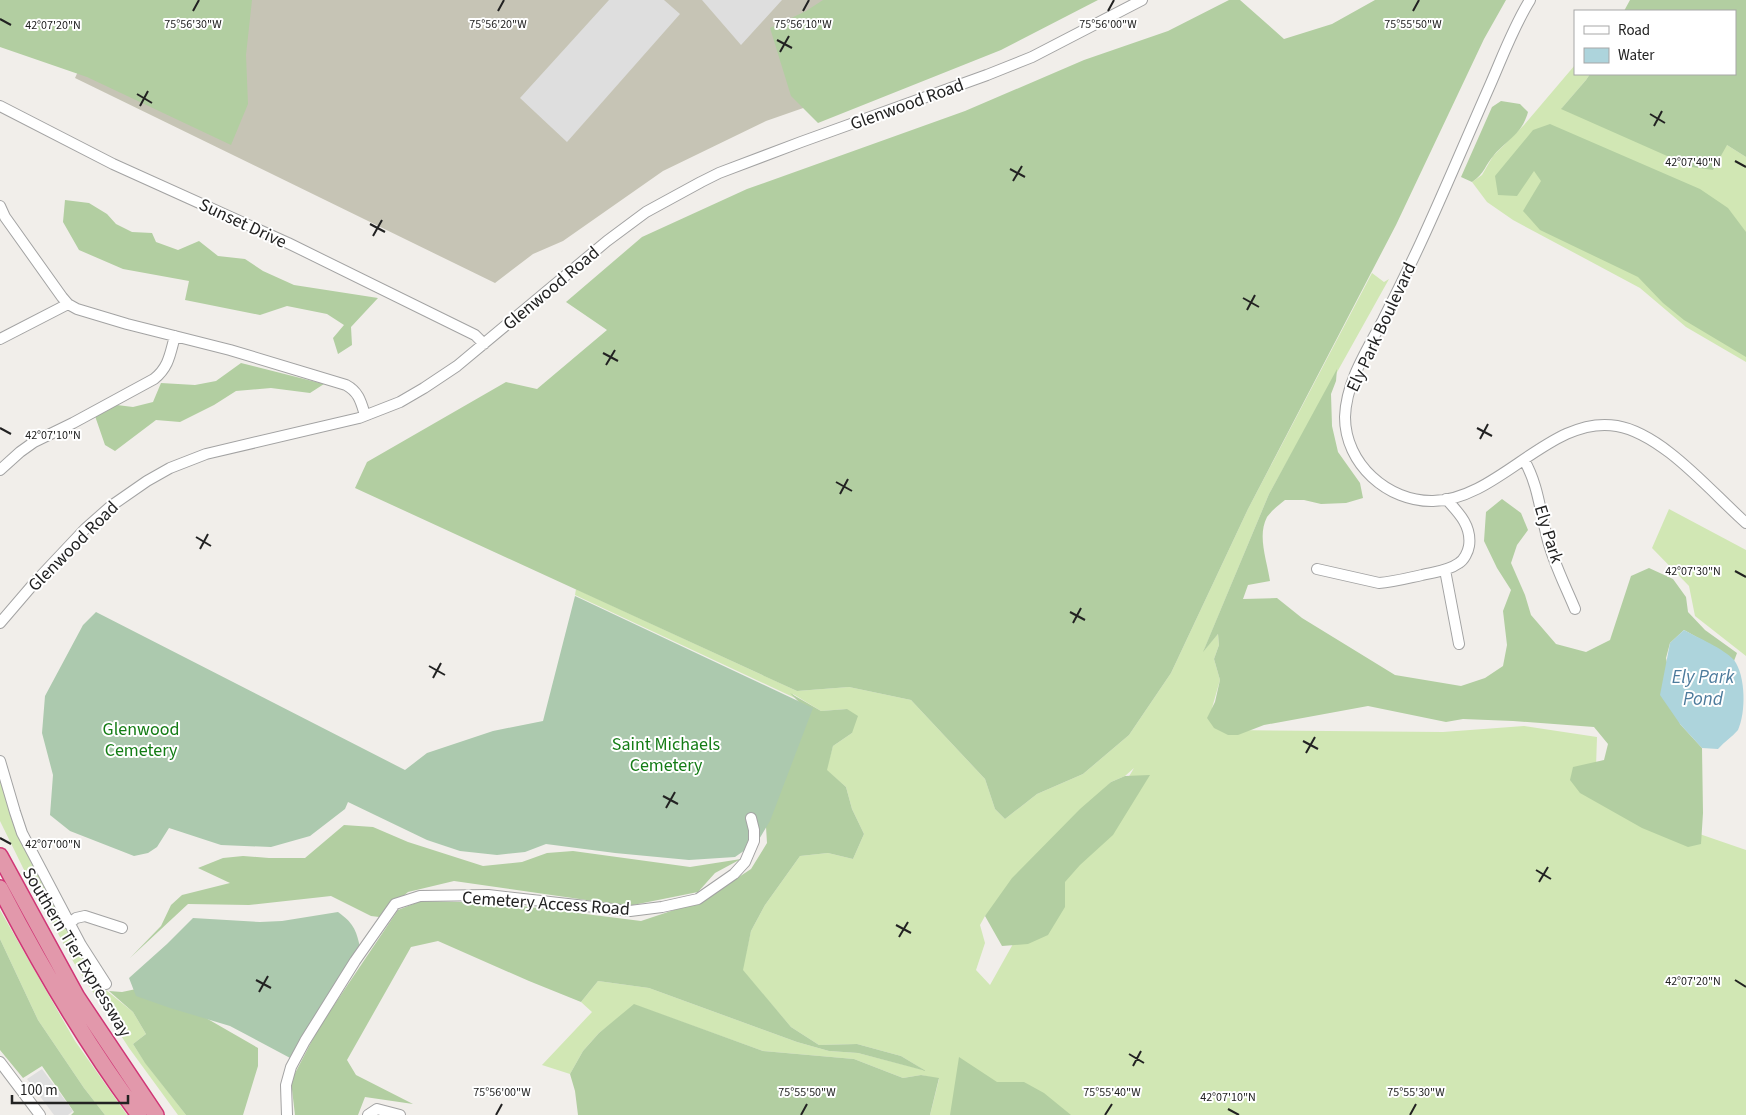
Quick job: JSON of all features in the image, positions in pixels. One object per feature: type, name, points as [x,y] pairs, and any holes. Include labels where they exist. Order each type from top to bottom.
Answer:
[{"type":"highway","name":"Southern Tier Expressway","points":[[0,856],[77,997],[156,1115]]},
{"type":"highway","name":"Southern Tier Expressway","points":[[0,888],[64,1002],[139,1115]]},
{"type":"street","name":"Glenwood Road","points":[[0,624],[85,529],[111,506],[147,481],[170,468],[206,454],[365,415],[400,402],[457,366],[607,241],[646,212],[701,182],[719,173],[801,142],[1032,57],[1142,0]]},
{"type":"street","name":"Ely Park Boulevard","points":[[1530,0],[1504,50],[1421,242],[1355,374],[1346,401],[1346,427],[1351,447],[1361,465],[1376,481],[1398,494],[1413,500],[1434,501],[1474,490],[1575,430],[1595,426],[1617,426],[1637,431],[1656,442],[1746,523]]},
{"type":"street","name":"Sunset Drive","points":[[0,106],[113,164],[288,243],[475,336],[484,344]]},
{"type":"street","points":[[0,206],[3,218],[68,304],[77,309],[127,324],[230,350],[346,384],[359,396],[365,415]]},
{"type":"street","points":[[0,339],[68,304]]},
{"type":"street","points":[[0,470],[34,442],[73,424],[154,379],[163,372],[168,363],[175,336]]},
{"type":"street","name":"Ely Park","points":[[1524,460],[1532,474],[1552,554],[1575,609]]},
{"type":"street","points":[[1316,569],[1379,583],[1445,570],[1460,562],[1468,551],[1470,537],[1465,523],[1457,510],[1446,499]]},
{"type":"street","points":[[1445,570],[1459,644]]},
{"type":"street","points":[[0,761],[22,833],[69,924],[106,984]]},
{"type":"street","name":"Cemetery Access Road","points":[[287,1115],[286,1085],[291,1068],[356,961],[395,904],[420,896],[488,895],[630,911],[662,907],[698,899],[734,874],[745,862],[754,841],[751,818]]},
{"type":"street","points":[[69,924],[76,918],[85,916],[122,928]]},
{"type":"street","points":[[0,1062],[40,1115]]},
{"type":"street","points":[[368,1115],[378,1109],[400,1115]]},
{"type":"shaded area","points":[[111,0],[1089,0],[1024,31],[766,121],[663,171],[563,241],[533,254],[495,283],[75,78]]},
{"type":"shaded area","points":[[609,0],[664,0],[680,14],[567,142],[520,98]]},
{"type":"shaded area","points":[[702,0],[782,0],[741,45]]},
{"type":"shaded area","points":[[42,1069],[73,1111],[68,1115],[54,1115],[27,1079]]},
{"type":"green space","points":[[0,0],[252,0],[246,55],[248,104],[231,145],[87,77],[0,47]]},
{"type":"green space","points":[[823,0],[1098,0],[1001,50],[818,123],[791,96],[770,28],[806,11]]},
{"type":"green space","points":[[1229,0],[1240,0],[1284,39],[1332,24],[1375,0],[1506,0],[1484,39],[1396,225],[1248,509],[1171,673],[1129,735],[1083,774],[1037,794],[1005,819],[995,809],[985,779],[911,700],[849,687],[797,691],[355,488],[367,462],[506,382],[537,389],[607,330],[566,302],[642,237],[747,189],[965,111],[1084,60],[1168,31]]},
{"type":"green space","points":[[1630,0],[1746,0],[1746,157],[1727,145],[1713,170],[1692,167],[1561,109],[1589,75],[1736,75],[1736,10],[1625,10]]},
{"type":"green space","points":[[1574,66],[1574,75],[1589,75],[1562,108],[1727,145],[1746,157],[1746,362],[1686,327],[1640,288],[1513,220],[1487,202],[1472,182],[1482,175],[1493,156],[1524,125]]},
{"type":"green space","points":[[1501,101],[1520,104],[1528,112],[1518,131],[1494,155],[1480,175],[1472,182],[1461,177],[1492,107]]},
{"type":"green space","points":[[1550,124],[1700,189],[1728,208],[1746,232],[1746,357],[1684,320],[1663,303],[1638,277],[1540,230],[1523,211],[1541,181],[1534,171],[1517,196],[1498,195],[1495,176],[1533,130]]},
{"type":"green space","points":[[65,200],[89,203],[107,214],[116,224],[132,232],[152,233],[156,242],[178,250],[199,241],[218,256],[245,259],[263,271],[294,285],[378,298],[351,327],[352,345],[338,354],[333,338],[344,325],[327,314],[287,306],[260,315],[185,300],[189,281],[123,269],[79,250],[63,222]]},
{"type":"green space","points":[[1372,273],[1384,282],[1389,279],[1269,494],[1204,650],[1218,634],[1219,645],[1214,659],[1220,680],[1212,708],[1230,730],[1443,732],[1524,726],[1597,737],[1595,798],[1746,850],[1746,1115],[1029,1115],[951,1113],[950,1115],[930,1115],[939,1079],[921,1075],[903,1078],[854,1059],[763,1051],[635,1005],[599,1033],[583,1051],[570,1074],[542,1065],[592,1012],[581,1002],[598,981],[649,988],[797,1042],[829,1051],[858,1053],[924,1070],[901,1056],[857,1044],[819,1045],[791,1027],[742,970],[751,931],[765,905],[800,856],[828,853],[853,859],[864,834],[852,809],[846,787],[826,770],[833,746],[852,733],[847,709],[821,711],[793,694],[795,698],[575,595],[576,589],[797,691],[849,687],[911,700],[985,779],[995,809],[1005,819],[1037,794],[1083,774],[1129,735],[1171,673],[1248,509]],"holes":[[[1134,768],[1098,828],[1018,935],[990,985],[976,970],[985,943],[980,925],[985,916],[1111,782],[1125,776]]]},
{"type":"green space","points":[[241,363],[324,384],[310,393],[271,388],[236,391],[214,405],[180,422],[156,420],[115,451],[105,445],[95,416],[117,405],[133,407],[153,402],[161,383],[195,385],[216,381]]},
{"type":"green space","points":[[1337,369],[1336,381],[1331,394],[1332,426],[1338,452],[1360,483],[1363,498],[1346,503],[1321,504],[1304,500],[1285,500],[1267,517],[1264,524],[1263,540],[1270,581],[1248,585],[1243,599],[1277,598],[1302,618],[1395,675],[1461,686],[1485,678],[1503,666],[1507,645],[1503,611],[1511,590],[1497,568],[1484,541],[1486,512],[1502,499],[1521,513],[1528,530],[1517,545],[1511,563],[1525,595],[1531,615],[1556,644],[1586,652],[1610,640],[1631,576],[1649,568],[1673,579],[1686,597],[1688,612],[1705,630],[1737,653],[1734,661],[1720,650],[1684,630],[1670,643],[1666,658],[1680,724],[1702,748],[1703,813],[1701,844],[1688,847],[1642,828],[1580,793],[1570,780],[1573,767],[1604,760],[1608,744],[1594,727],[1463,719],[1446,722],[1368,706],[1264,725],[1238,735],[1228,735],[1214,728],[1207,718],[1215,702],[1220,680],[1214,659],[1219,645],[1218,634],[1203,652],[1269,494]]},
{"type":"green space","points":[[1669,509],[1746,550],[1746,656],[1695,616],[1689,586],[1652,548]]},
{"type":"green space","points":[[575,596],[813,708],[770,821],[758,841],[735,857],[689,860],[546,844],[525,852],[497,855],[460,851],[427,840],[348,802],[345,809],[310,836],[271,847],[221,845],[169,828],[157,847],[148,853],[134,856],[70,831],[50,815],[53,775],[42,733],[45,696],[83,625],[96,612],[405,770],[427,753],[493,731],[543,721]]},
{"type":"green space","points":[[790,693],[821,711],[847,709],[858,716],[852,733],[833,746],[827,770],[846,787],[852,809],[864,834],[853,859],[828,853],[800,856],[765,905],[751,931],[743,970],[791,1027],[819,1045],[857,1044],[901,1056],[926,1071],[858,1053],[829,1051],[797,1042],[649,988],[598,981],[581,1002],[438,941],[411,947],[347,1060],[356,1075],[413,1104],[365,1097],[358,1115],[295,1115],[291,1081],[318,1029],[398,910],[421,901],[499,903],[641,921],[704,900],[751,869],[767,843],[765,811],[802,705]]},
{"type":"green space","points":[[1150,775],[1113,835],[1080,865],[1065,882],[1065,907],[1048,935],[1028,944],[1002,946],[985,916],[1012,878],[1080,809],[1111,782],[1125,776]]},
{"type":"green space","points":[[0,777],[102,987],[133,1012],[146,1034],[133,1044],[186,1115],[178,1115],[129,1048],[74,963],[0,821]]},
{"type":"green space","points":[[344,825],[373,827],[408,842],[483,866],[522,862],[547,853],[573,851],[690,867],[741,859],[715,873],[698,892],[628,906],[454,881],[408,892],[379,917],[371,916],[331,896],[249,905],[188,904],[130,958],[161,926],[171,905],[182,895],[230,883],[198,868],[223,858],[243,856],[305,858]]},
{"type":"green space","points":[[0,910],[75,1041],[127,1115],[105,1115],[84,1088],[38,1020],[0,939]]},
{"type":"green space","points":[[338,912],[353,927],[360,947],[292,1059],[230,1026],[136,996],[129,978],[193,918],[260,922],[282,921]]},
{"type":"green space","points":[[0,939],[38,1020],[84,1088],[105,1115],[71,1115],[74,1112],[42,1066],[23,1078],[0,1050]]},
{"type":"green space","points":[[141,988],[199,1014],[258,1048],[258,1066],[243,1115],[186,1115],[145,1063],[133,1044],[146,1034],[133,1012],[109,991],[122,992]]},
{"type":"green space","points":[[634,1004],[763,1051],[854,1059],[903,1078],[921,1075],[939,1078],[930,1115],[578,1115],[575,1091],[570,1074],[583,1051],[599,1033]]},
{"type":"green space","points":[[959,1057],[997,1082],[1024,1082],[1044,1093],[1071,1115],[950,1115]]},
{"type":"water","name":"Ely Park Pond","points":[[1684,630],[1717,647],[1729,656],[1734,660],[1741,675],[1744,695],[1741,723],[1738,730],[1718,749],[1702,748],[1680,724],[1660,695],[1670,643]]},
{"type":"park label","name":"Glenwood Cemetery","points":[[141,740]]},
{"type":"park label","name":"Saint Michaels Cemetery","points":[[666,754]]}]
